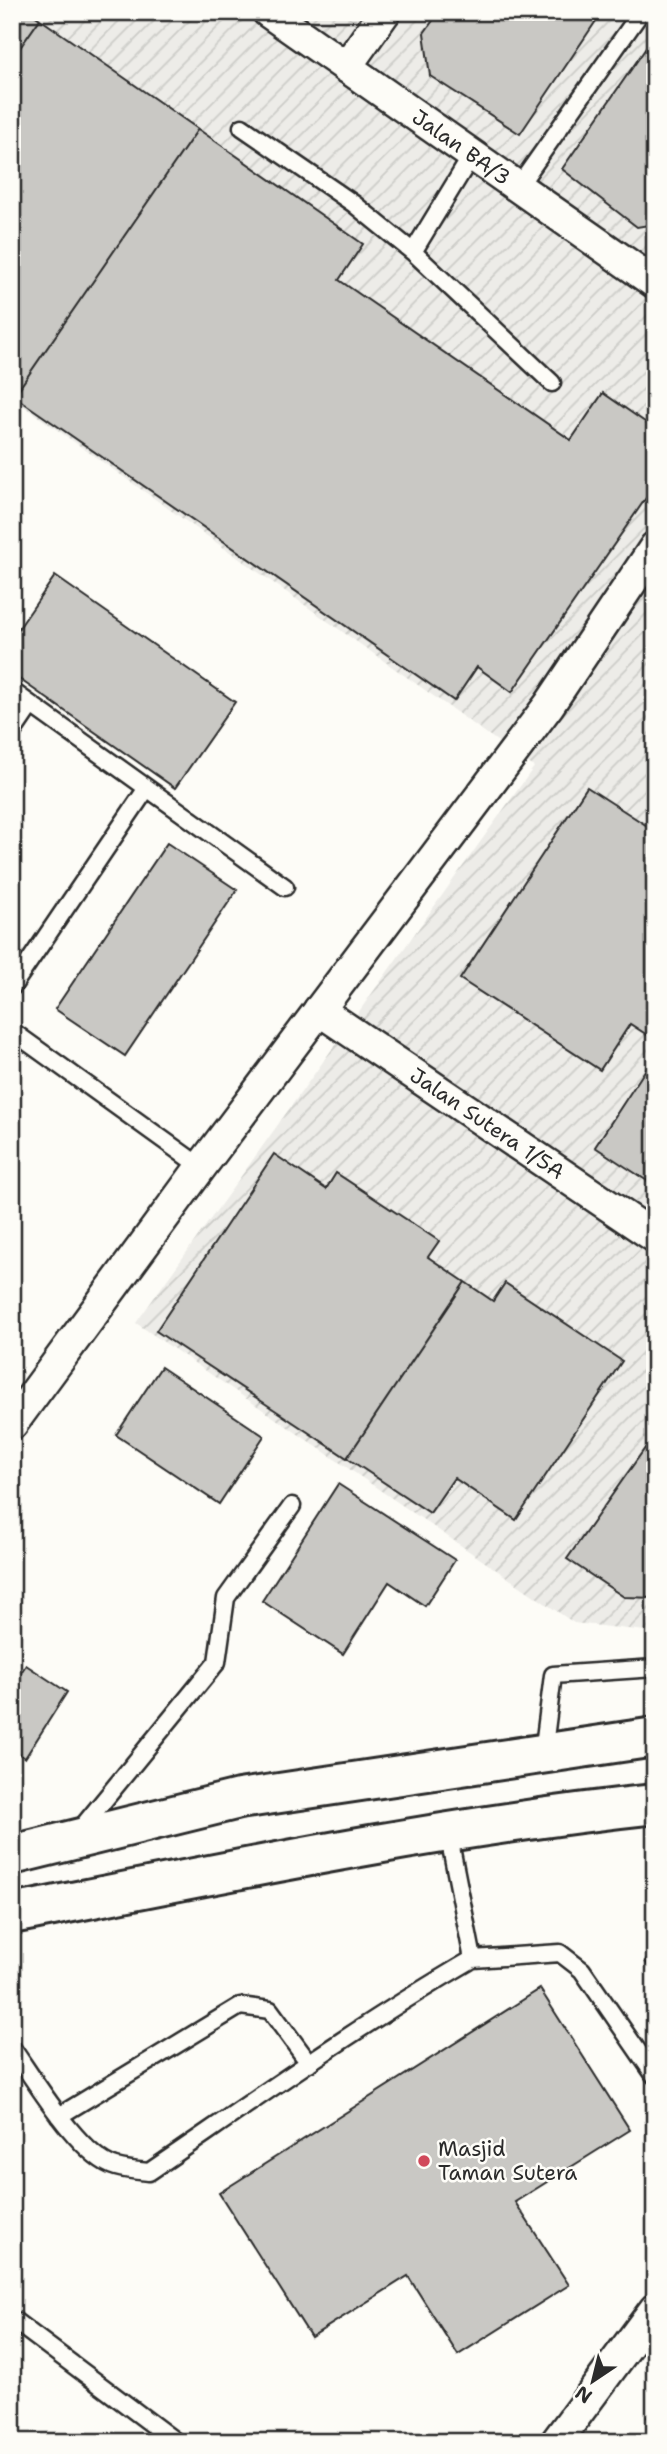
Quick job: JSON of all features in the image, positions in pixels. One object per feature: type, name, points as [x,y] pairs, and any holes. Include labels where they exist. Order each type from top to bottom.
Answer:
[{"type":"street","name":"Jalan BA/3","points":[[268,12],[655,283]]},
{"type":"street","points":[[346,67],[385,12]]},
{"type":"street","points":[[12,1424],[201,1167],[549,705],[655,547]]},
{"type":"street","name":"Jalan Sutera 1/5A","points":[[319,1010],[655,1237]]},
{"type":"street","points":[[12,1855],[239,1799],[655,1737]]},
{"type":"street","points":[[12,1914],[448,1832],[655,1804]]},
{"type":"street","points":[[570,2437],[655,2309]]},
{"type":"lane","points":[[518,187],[641,12]]},
{"type":"lane","points":[[242,127],[354,204],[413,252],[552,383]]},
{"type":"lane","points":[[413,252],[472,155]]},
{"type":"lane","points":[[12,691],[285,887]]},
{"type":"lane","points":[[12,733],[32,705]]},
{"type":"lane","points":[[12,987],[147,788]]},
{"type":"lane","points":[[12,1031],[201,1167]]},
{"type":"lane","points":[[71,1841],[217,1662],[226,1598],[292,1506]]},
{"type":"lane","points":[[543,1754],[553,1675],[655,1668]]},
{"type":"lane","points":[[448,1832],[473,1959]]},
{"type":"lane","points":[[12,2048],[59,2116],[88,2149],[114,2167],[149,2172],[426,1986],[473,1959],[561,1953],[582,1970],[655,2076]]},
{"type":"lane","points":[[59,2116],[240,2006],[270,2010],[309,2063]]},
{"type":"lane","points":[[12,2319],[176,2442]]},
{"type":"shaded area","points":[[12,12],[655,12],[655,1632],[574,1623],[136,1323],[534,767],[12,398]]},
{"type":"building","points":[[12,12],[30,12],[40,19],[12,59]]},
{"type":"building","points":[[439,12],[602,12],[520,134],[430,76],[424,33]]},
{"type":"building","points":[[40,19],[198,129],[14,396],[12,59]]},
{"type":"building","points":[[655,35],[655,224],[637,227],[562,169]]},
{"type":"building","points":[[198,129],[363,244],[339,280],[571,440],[603,393],[655,429],[655,485],[512,692],[477,667],[454,701],[14,396]]},
{"type":"building","points":[[55,576],[235,702],[175,788],[12,674],[12,638]]},
{"type":"building","points":[[587,787],[655,831],[655,1040],[630,1024],[600,1070],[460,979]]},
{"type":"building","points":[[167,843],[237,890],[125,1056],[55,1009]]},
{"type":"building","points":[[655,1055],[655,1186],[595,1147]]},
{"type":"building","points":[[274,1154],[326,1189],[336,1173],[439,1241],[428,1257],[465,1282],[347,1458],[156,1331]]},
{"type":"building","points":[[465,1282],[493,1301],[505,1283],[622,1361],[516,1520],[454,1478],[430,1513],[347,1458]]},
{"type":"building","points":[[161,1367],[264,1436],[219,1504],[116,1435]]},
{"type":"building","points":[[655,1434],[655,1598],[624,1597],[567,1559]]},
{"type":"building","points":[[338,1484],[455,1560],[425,1606],[389,1582],[343,1654],[262,1601]]},
{"type":"building","points":[[26,1665],[67,1692],[25,1758],[12,1749],[12,1686]]},
{"type":"building","points":[[655,1955],[655,1977],[645,1961]]},
{"type":"building","name":"Masjid Taman Sutera","points":[[540,1989],[630,2130],[515,2202],[569,2285],[458,2355],[408,2276],[311,2337],[219,2193]]},
{"type":"building","points":[[655,2406],[655,2423],[647,2417]]},
{"type":"place","name":"Masjid Taman Sutera","points":[[424,2161]]}]
